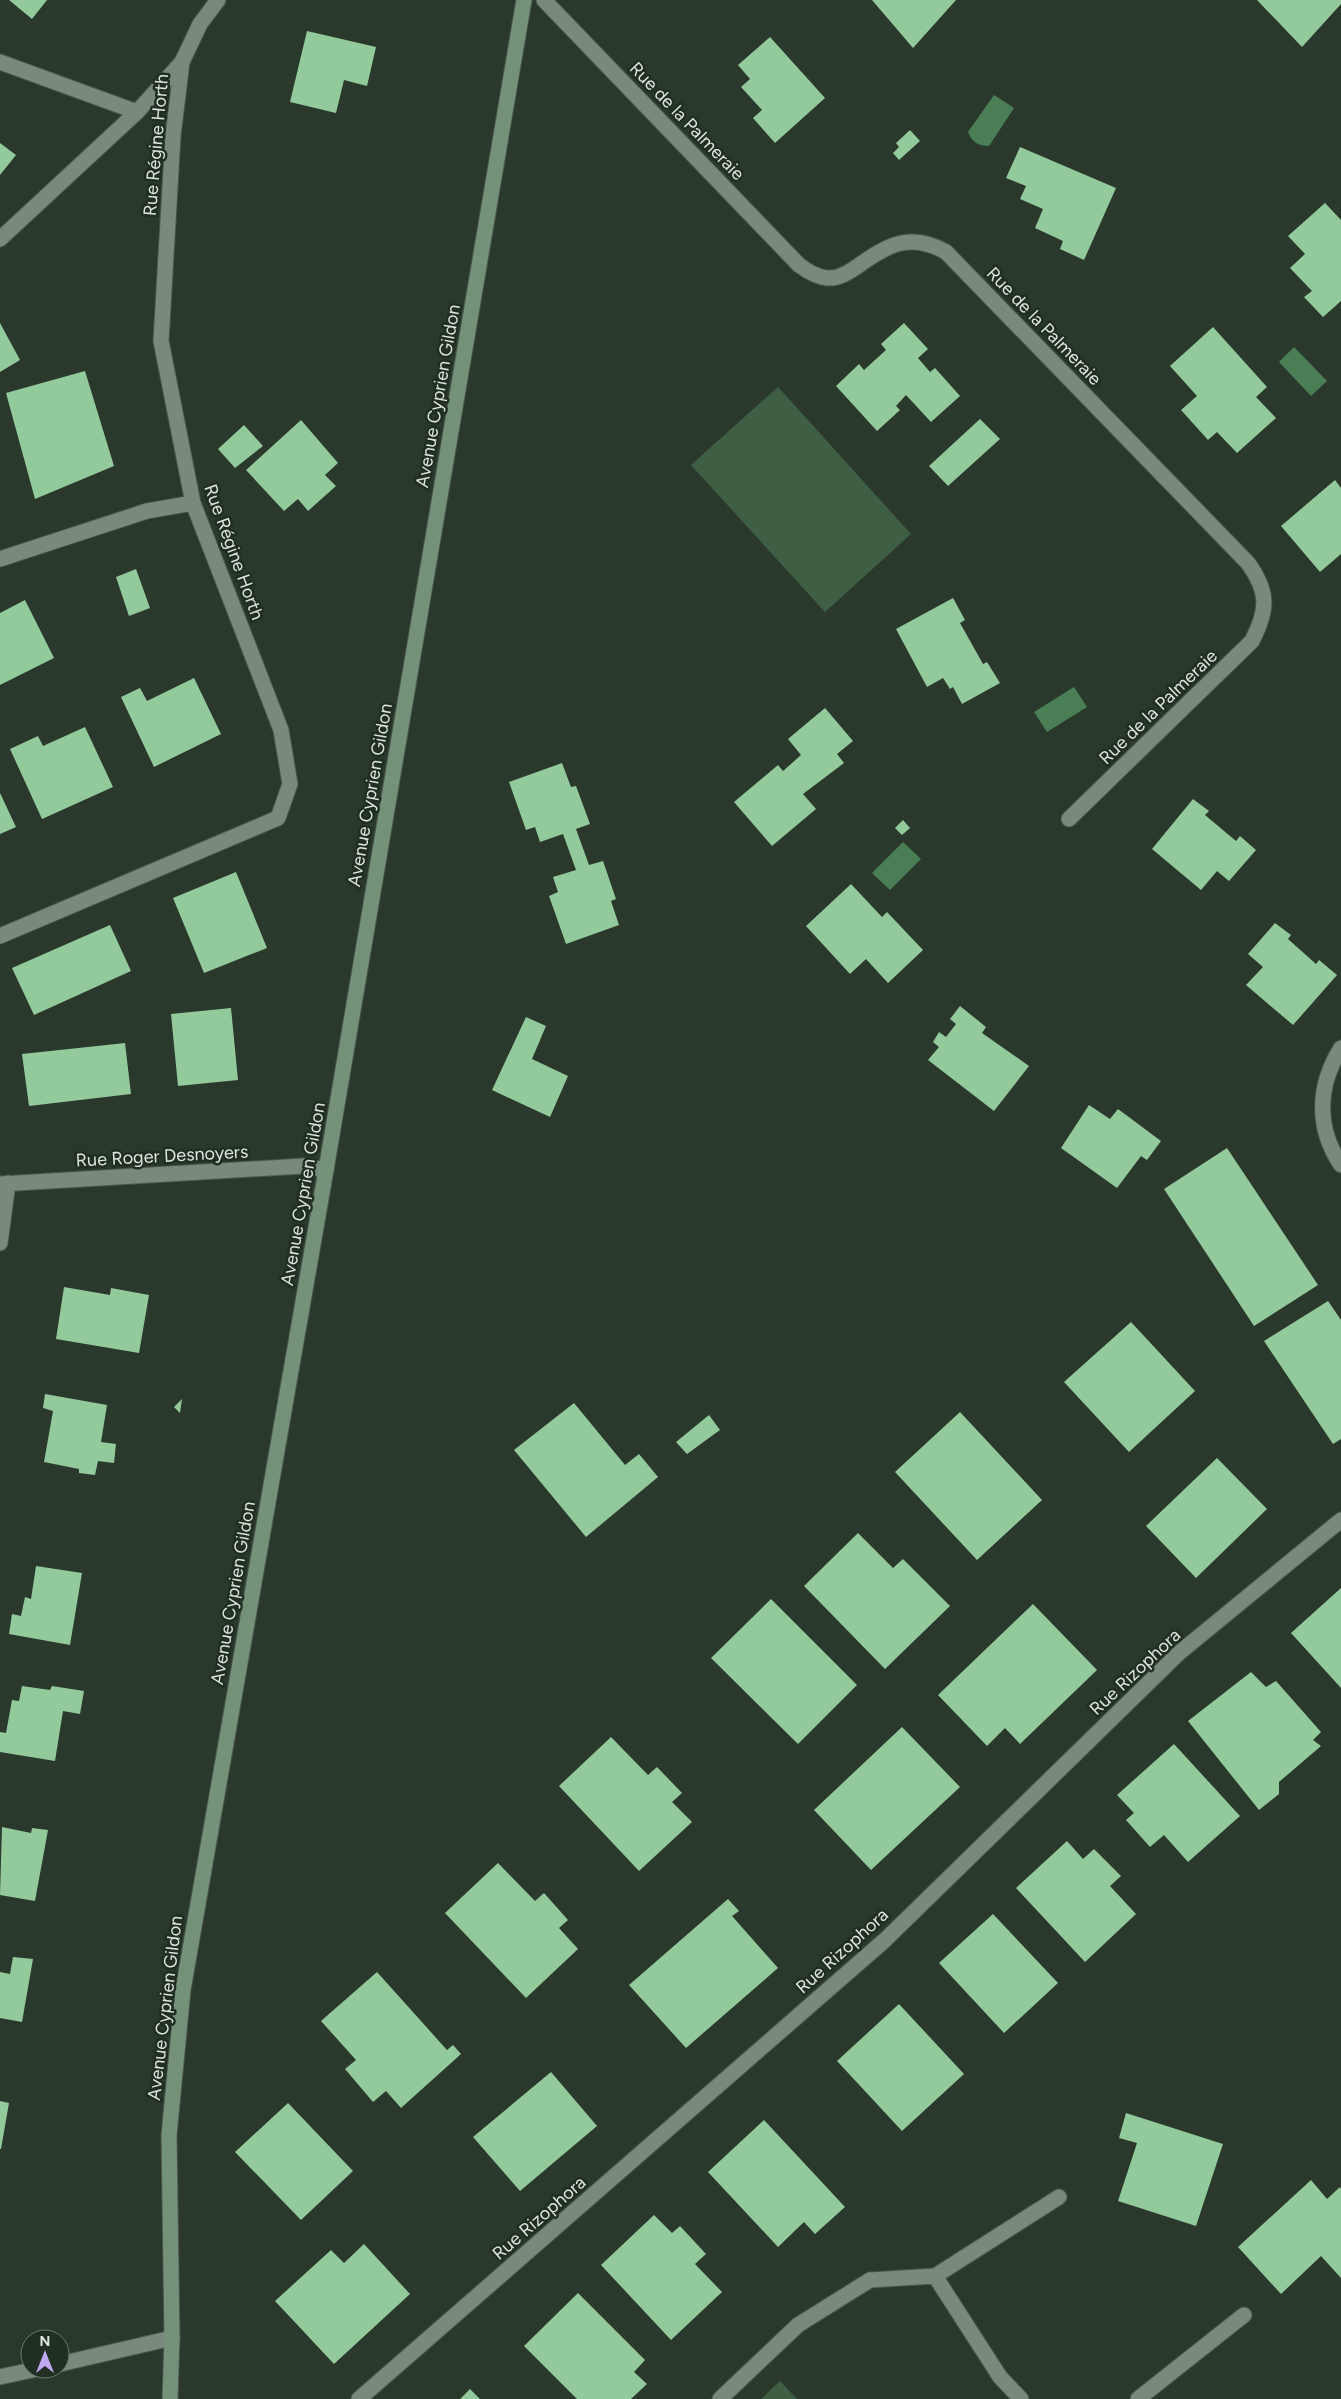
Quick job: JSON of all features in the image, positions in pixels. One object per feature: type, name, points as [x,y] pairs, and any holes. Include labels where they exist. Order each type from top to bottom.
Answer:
[{"type":"street","name":"Rue Régine Horth","points":[[0,936],[278,818],[290,784],[281,730],[193,503],[161,342],[173,136],[182,62],[200,24],[218,0]]},
{"type":"street","name":"Avenue Cyprien Gildon","points":[[170,2399],[172,2338],[169,2135],[183,1990],[326,1170],[524,0]]},
{"type":"street","name":"Rue de la Palmeraie","points":[[544,0],[799,265],[807,271],[826,278],[837,277],[847,273],[880,250],[908,241],[935,246],[946,252],[1242,556],[1256,574],[1262,588],[1263,618],[1252,641],[1069,819]]},
{"type":"street","points":[[0,62],[137,112]]},
{"type":"street","points":[[0,239],[137,112],[182,62]]},
{"type":"street","points":[[0,559],[147,511],[193,503]]},
{"type":"street","points":[[1341,1048],[1327,1076],[1323,1117],[1330,1148],[1341,1165]]},
{"type":"street","name":"Rue Roger Desnoyers","points":[[4,1184],[303,1166],[326,1170]]},
{"type":"street","points":[[0,1243],[4,1184]]},
{"type":"street","name":"Rue Rizophora","points":[[359,2399],[884,1940],[1179,1653],[1341,1520]]},
{"type":"street","points":[[720,2399],[798,2325],[870,2280],[935,2276],[1059,2197]]},
{"type":"street","points":[[935,2276],[1000,2377],[1021,2399]]},
{"type":"street","points":[[1138,2399],[1244,2315]]},
{"type":"street","points":[[70,2362],[172,2338]]},
{"type":"street","points":[[0,2378],[20,2373]]},
{"type":"shaded area","points":[[994,95],[1014,108],[989,146],[982,145],[976,143],[968,132]]},
{"type":"shaded area","points":[[1294,347],[1327,381],[1311,396],[1279,362]]},
{"type":"shaded area","points":[[778,387],[911,534],[825,612],[691,465]]},
{"type":"shaded area","points":[[1074,687],[1087,707],[1047,732],[1034,712]]},
{"type":"shaded area","points":[[903,842],[921,859],[890,890],[872,873]]},
{"type":"shaded area","points":[[780,2381],[797,2399],[761,2399]]},
{"type":"building","points":[[9,0],[47,0],[32,19]]},
{"type":"building","points":[[872,0],[956,0],[913,48]]},
{"type":"building","points":[[1257,0],[1341,0],[1341,4],[1302,47]]},
{"type":"building","points":[[307,31],[376,47],[367,86],[344,80],[336,113],[290,102]]},
{"type":"building","points":[[770,37],[825,98],[775,143],[753,118],[762,110],[741,87],[750,79],[738,65]]},
{"type":"building","points":[[910,130],[920,141],[899,160],[893,153],[899,147],[896,143]]},
{"type":"building","points":[[0,143],[16,155],[0,175]]},
{"type":"building","points":[[1020,147],[1116,188],[1084,260],[1060,249],[1063,241],[1035,228],[1043,209],[1020,199],[1026,186],[1006,178]]},
{"type":"building","points":[[1325,203],[1341,220],[1341,301],[1323,317],[1304,297],[1312,291],[1290,268],[1305,254],[1288,236]]},
{"type":"building","points":[[0,323],[20,360],[0,372]]},
{"type":"building","points":[[904,323],[928,349],[918,358],[930,372],[935,368],[960,396],[931,422],[906,395],[896,406],[900,410],[877,431],[836,386],[859,364],[864,370],[886,350],[881,344]]},
{"type":"building","points":[[1213,327],[1267,387],[1256,397],[1276,418],[1237,453],[1217,432],[1208,440],[1181,410],[1197,396],[1170,366]]},
{"type":"building","points":[[85,371],[114,466],[35,499],[6,393]]},
{"type":"building","points":[[980,419],[1000,439],[948,486],[929,466]]},
{"type":"building","points":[[301,420],[338,463],[325,475],[336,486],[308,511],[298,499],[284,511],[246,470]]},
{"type":"building","points":[[244,425],[263,446],[235,468],[218,449]]},
{"type":"building","points":[[1335,480],[1341,488],[1341,554],[1320,572],[1281,526]]},
{"type":"building","points":[[136,569],[150,608],[129,616],[116,577]]},
{"type":"building","points":[[953,598],[965,620],[960,623],[983,664],[987,662],[1000,683],[962,704],[953,687],[950,689],[943,678],[927,687],[896,629]]},
{"type":"building","points":[[25,600],[54,658],[0,685],[0,613]]},
{"type":"building","points":[[194,678],[221,734],[154,767],[121,697],[140,688],[147,701]]},
{"type":"building","points":[[825,708],[853,741],[837,754],[844,763],[803,794],[816,809],[772,846],[734,802],[778,765],[783,771],[801,755],[788,739]]},
{"type":"building","points":[[85,727],[113,787],[42,819],[10,749],[38,736],[43,746]]},
{"type":"building","points":[[562,763],[571,787],[576,786],[590,824],[576,829],[589,865],[603,861],[616,899],[611,901],[619,925],[566,944],[549,896],[558,892],[553,877],[576,870],[563,834],[540,842],[535,827],[526,830],[509,782]]},
{"type":"building","points":[[0,793],[16,827],[0,834]]},
{"type":"building","points":[[1193,799],[1209,811],[1205,815],[1236,841],[1240,836],[1256,850],[1229,881],[1217,871],[1201,890],[1152,849]]},
{"type":"building","points":[[903,820],[910,828],[902,835],[895,828]]},
{"type":"building","points":[[236,872],[267,948],[204,973],[173,898]]},
{"type":"building","points":[[851,884],[882,917],[887,912],[923,950],[888,983],[866,959],[850,974],[806,926]]},
{"type":"building","points":[[1275,923],[1291,935],[1288,939],[1316,964],[1319,960],[1337,975],[1293,1025],[1246,985],[1263,967],[1248,954]]},
{"type":"building","points":[[110,925],[131,971],[34,1015],[12,968]]},
{"type":"building","points":[[960,1006],[986,1027],[982,1033],[1029,1066],[994,1111],[928,1060],[939,1047],[933,1042],[939,1032],[946,1037],[956,1024],[950,1019]]},
{"type":"building","points":[[231,1008],[238,1080],[178,1086],[171,1014]]},
{"type":"building","points":[[526,1017],[546,1026],[532,1059],[568,1076],[550,1117],[492,1090]]},
{"type":"building","points":[[125,1043],[131,1094],[29,1106],[22,1054]]},
{"type":"building","points":[[1089,1105],[1110,1119],[1118,1109],[1161,1141],[1147,1160],[1141,1156],[1117,1188],[1061,1148]]},
{"type":"building","points":[[1227,1148],[1318,1285],[1254,1326],[1164,1189]]},
{"type":"building","points":[[64,1287],[110,1295],[111,1288],[149,1295],[139,1353],[56,1339]]},
{"type":"building","points":[[1328,1301],[1341,1320],[1341,1439],[1333,1444],[1264,1341]]},
{"type":"building","points":[[1131,1322],[1195,1391],[1129,1452],[1064,1382]]},
{"type":"building","points":[[45,1394],[107,1405],[101,1442],[116,1444],[114,1463],[98,1461],[95,1475],[79,1473],[79,1469],[44,1462],[53,1411],[43,1408]]},
{"type":"building","points":[[182,1399],[180,1413],[174,1407]]},
{"type":"building","points":[[574,1403],[625,1465],[639,1454],[658,1477],[586,1537],[514,1450]]},
{"type":"building","points":[[960,1412],[1042,1500],[977,1560],[895,1472]]},
{"type":"building","points":[[709,1415],[720,1430],[687,1454],[676,1442]]},
{"type":"building","points":[[1217,1458],[1267,1509],[1196,1578],[1146,1526]]},
{"type":"building","points":[[858,1533],[893,1568],[903,1559],[950,1606],[885,1669],[804,1586]]},
{"type":"building","points":[[36,1566],[82,1573],[70,1645],[9,1634],[12,1614],[21,1616],[25,1597],[31,1599]]},
{"type":"building","points":[[1341,1588],[1341,1688],[1291,1633]]},
{"type":"building","points":[[771,1599],[857,1685],[798,1744],[711,1658]]},
{"type":"building","points":[[1033,1604],[1097,1670],[1020,1744],[1005,1728],[987,1746],[938,1695]]},
{"type":"building","points":[[1251,1672],[1266,1687],[1276,1681],[1321,1732],[1313,1740],[1321,1746],[1279,1782],[1279,1794],[1259,1810],[1188,1721]]},
{"type":"building","points":[[22,1686],[50,1690],[52,1686],[84,1691],[80,1714],[63,1711],[55,1761],[0,1752],[0,1732],[6,1733],[12,1700],[19,1701]]},
{"type":"building","points":[[902,1727],[960,1787],[871,1870],[814,1810]]},
{"type":"building","points":[[611,1737],[648,1775],[657,1767],[682,1793],[672,1802],[692,1822],[639,1871],[559,1786]]},
{"type":"building","points":[[1174,1744],[1240,1816],[1188,1862],[1164,1835],[1150,1847],[1126,1820],[1134,1813],[1117,1795]]},
{"type":"building","points":[[2,1827],[31,1833],[32,1828],[48,1830],[35,1901],[0,1895]]},
{"type":"building","points":[[1067,1841],[1083,1859],[1094,1849],[1121,1876],[1110,1886],[1136,1914],[1085,1962],[1016,1888]]},
{"type":"building","points":[[498,1863],[535,1901],[544,1893],[568,1920],[559,1928],[578,1949],[526,1998],[445,1913]]},
{"type":"building","points":[[728,1899],[739,1911],[732,1916],[778,1968],[686,2048],[629,1985]]},
{"type":"building","points":[[993,1914],[1058,1983],[1004,2033],[939,1963]]},
{"type":"building","points":[[13,1957],[33,1959],[22,2022],[0,2018],[0,1972],[10,1974]]},
{"type":"building","points":[[377,1972],[447,2050],[453,2045],[461,2054],[401,2108],[386,2091],[373,2102],[345,2069],[356,2060],[321,2021]]},
{"type":"building","points":[[899,2004],[964,2074],[902,2131],[837,2061]]},
{"type":"building","points":[[551,2072],[597,2126],[520,2191],[473,2137]]},
{"type":"building","points":[[0,2101],[9,2103],[1,2149],[0,2149]]},
{"type":"building","points":[[288,2103],[353,2171],[301,2220],[235,2152]]},
{"type":"building","points":[[1126,2113],[1223,2144],[1196,2226],[1118,2201],[1137,2143],[1119,2138]]},
{"type":"building","points":[[764,2120],[845,2207],[815,2234],[804,2222],[778,2247],[708,2172]]},
{"type":"building","points":[[1311,2180],[1327,2199],[1340,2187],[1341,2189],[1341,2278],[1321,2256],[1281,2294],[1238,2247]]},
{"type":"building","points":[[654,2215],[672,2233],[680,2226],[706,2254],[695,2264],[722,2292],[671,2340],[601,2265]]},
{"type":"building","points":[[364,2244],[410,2294],[334,2364],[275,2301],[331,2250],[344,2263]]},
{"type":"building","points":[[578,2293],[645,2360],[634,2372],[647,2384],[631,2399],[577,2399],[524,2346]]},
{"type":"building","points":[[470,2389],[480,2399],[460,2399]]}]
